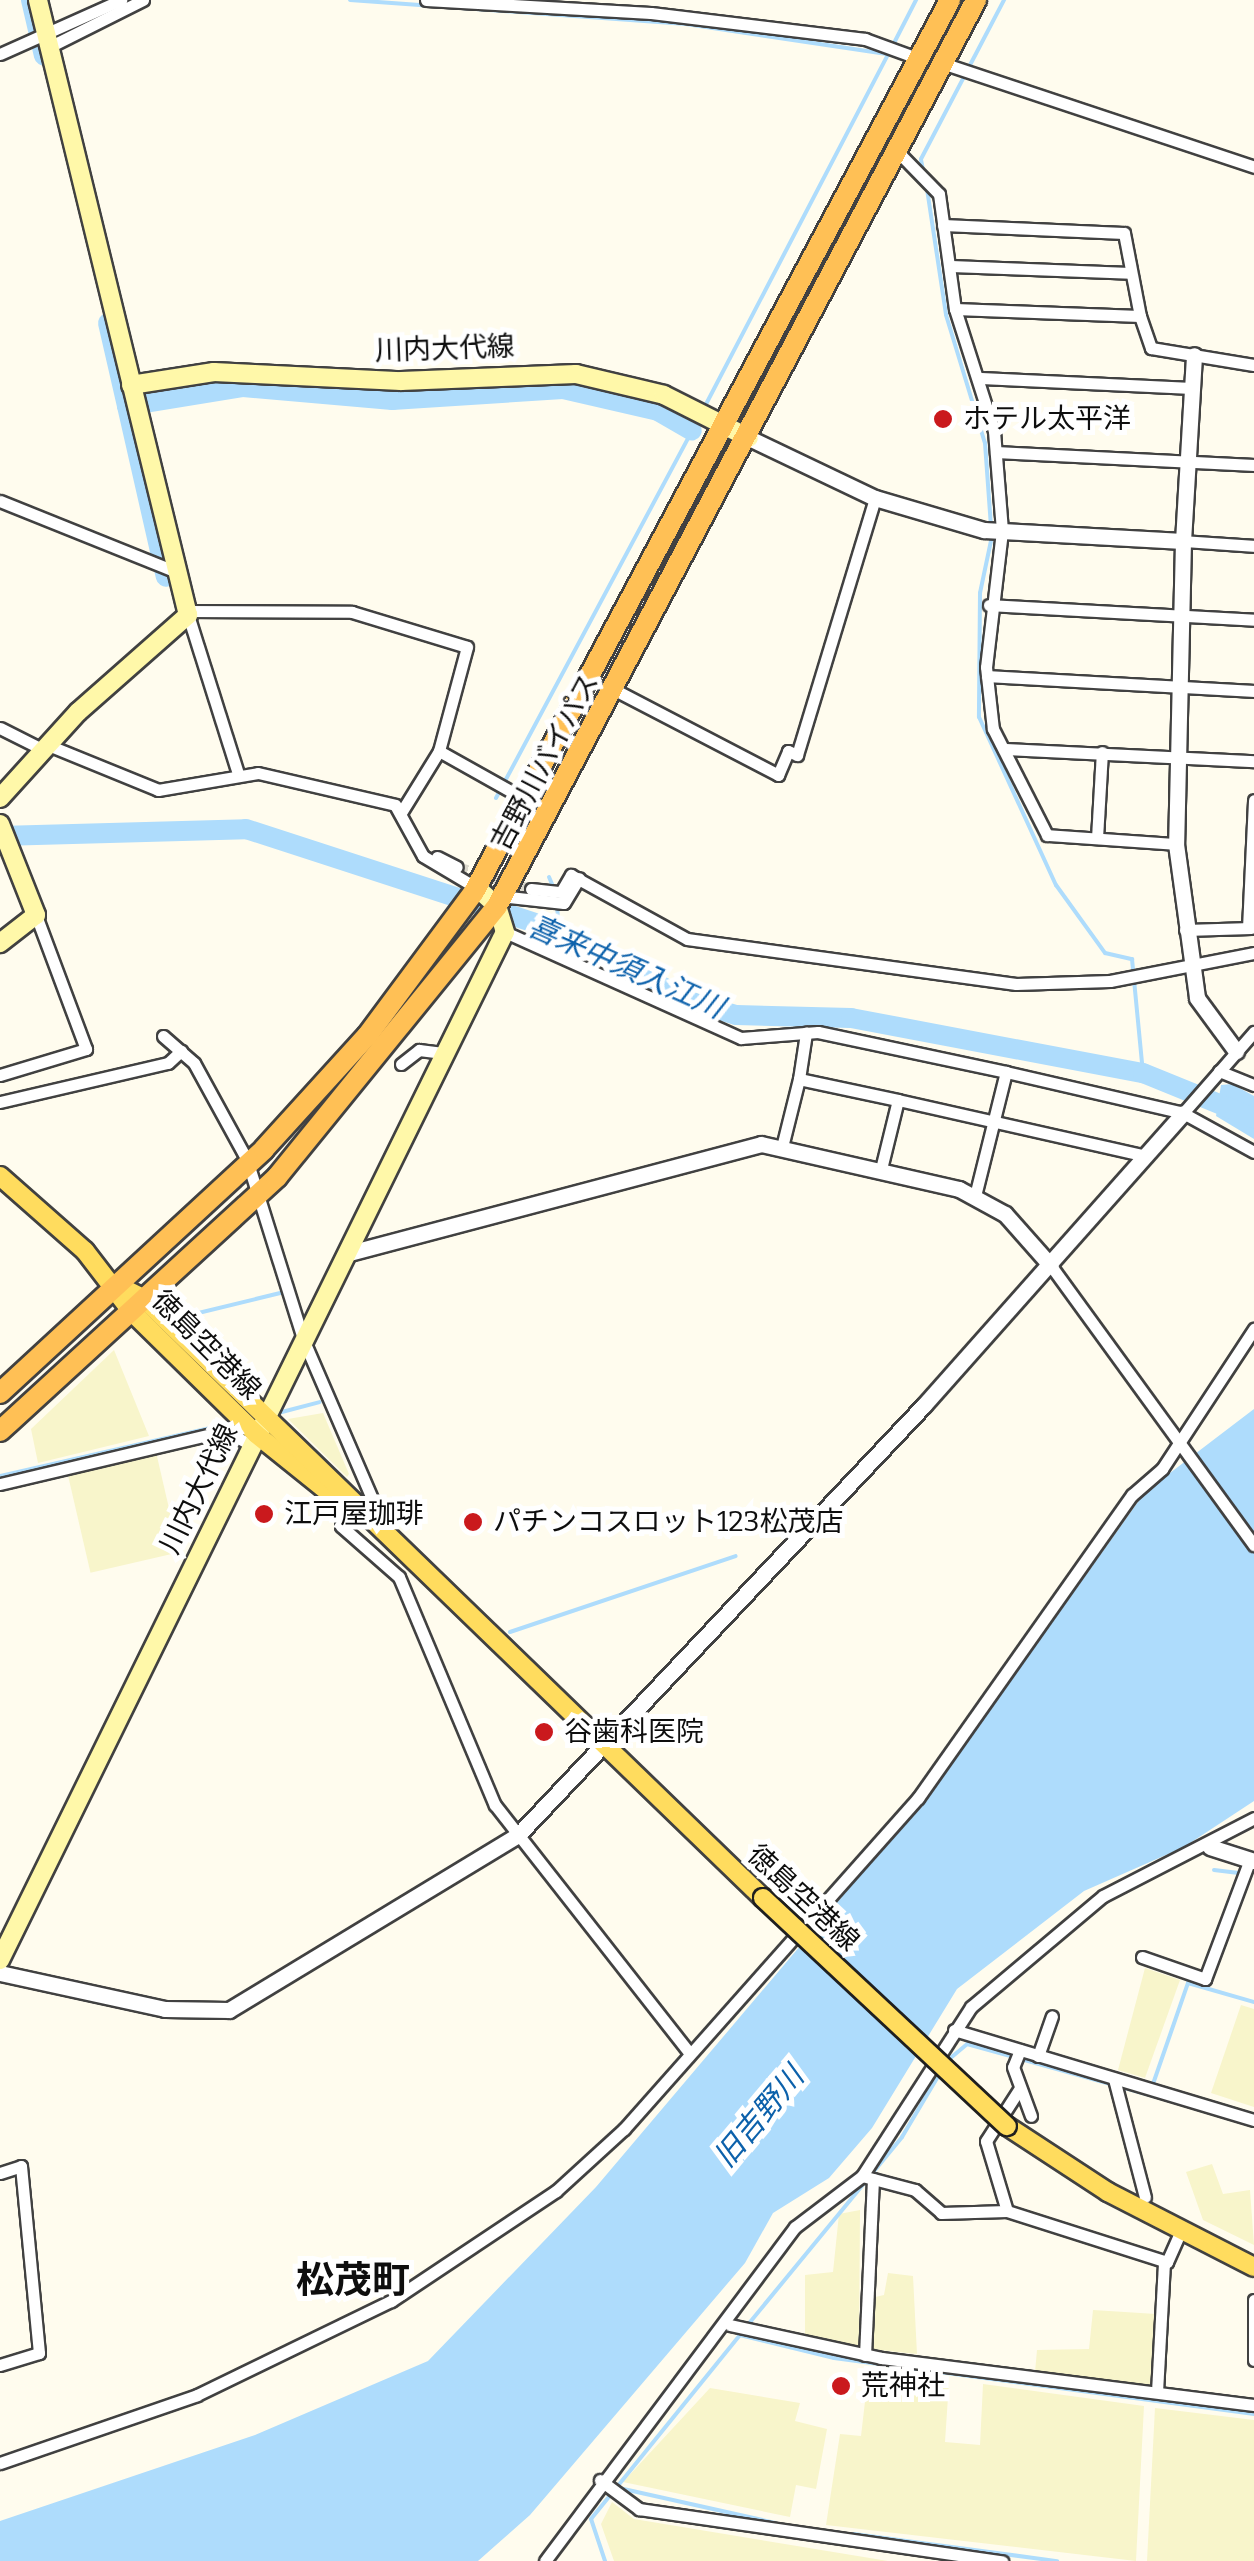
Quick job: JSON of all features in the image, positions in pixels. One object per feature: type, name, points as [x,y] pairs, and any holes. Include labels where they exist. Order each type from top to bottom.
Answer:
[{"type":"highway","name":"吉野川バイパス","points":[[0,1431],[258,1197],[451,969],[494,904],[615,690],[905,155],[951,66],[976,0]]},
{"type":"highway","name":"吉野川バイパス","points":[[0,1393],[247,1160],[367,1036],[430,954],[494,904],[520,797],[912,55],[946,1]]},
{"type":"main road","points":[[0,798],[44,747],[188,614],[167,571],[132,385],[44,39],[38,0]]},
{"type":"main road","name":"川内大代線","points":[[132,385],[214,372],[401,381],[576,374],[619,380],[692,409],[750,438]]},
{"type":"main road","points":[[0,942],[36,915],[3,831]]},
{"type":"main road","name":"川内大代線","points":[[0,1960],[446,1054],[494,904]]},
{"type":"main road","name":"徳島空港線","points":[[0,1176],[264,1417],[356,1512],[605,1751],[1007,2126],[1181,2230],[1254,2267]]},
{"type":"main road","name":"徳島空港線","points":[[138,1305],[253,1440],[356,1512]]},
{"type":"street","points":[[44,39],[121,0]]},
{"type":"street","points":[[0,54],[143,0]]},
{"type":"street","points":[[426,0],[651,13],[882,44],[912,55]]},
{"type":"street","points":[[951,66],[1254,167]]},
{"type":"street","points":[[905,155],[934,188],[951,266],[955,310],[980,378],[996,452],[988,605],[988,710],[1047,834],[1176,844]]},
{"type":"street","points":[[943,226],[1124,234],[1140,316],[1152,348],[1254,365]]},
{"type":"street","points":[[951,266],[1130,274]]},
{"type":"street","points":[[955,310],[1140,316]]},
{"type":"street","points":[[1194,355],[1178,616],[1176,844],[1188,962],[1208,1021],[1236,1051]]},
{"type":"street","points":[[980,378],[1192,388]]},
{"type":"street","points":[[750,438],[875,498],[994,530],[1254,546]]},
{"type":"street","points":[[996,452],[1254,465]]},
{"type":"street","points":[[615,690],[778,774],[788,751],[797,754],[875,498]]},
{"type":"street","points":[[0,501],[167,571]]},
{"type":"street","points":[[988,605],[1254,620]]},
{"type":"street","points":[[238,774],[188,614],[352,612],[467,647],[439,751],[402,810],[410,836],[423,856],[494,904],[741,1038],[806,1033],[1185,1110],[1254,1152]]},
{"type":"street","points":[[987,676],[1254,691]]},
{"type":"street","points":[[0,728],[158,790],[238,774],[402,810]]},
{"type":"street","points":[[1006,748],[1254,761]]},
{"type":"street","points":[[439,751],[520,797]]},
{"type":"street","points":[[1097,838],[1102,752]]},
{"type":"street","points":[[1185,930],[1251,928],[1254,800]]},
{"type":"street","points":[[410,836],[457,867]]},
{"type":"street","points":[[494,904],[558,899],[579,878],[669,932],[742,951],[1016,984],[1124,977],[1152,968],[1254,953]]},
{"type":"street","points":[[531,888],[558,899]]},
{"type":"street","points":[[0,1076],[86,1049],[36,915]]},
{"type":"street","points":[[0,1973],[165,2009],[228,2010],[518,1834],[605,1751],[1051,1266],[1254,1032]]},
{"type":"street","points":[[782,1147],[806,1033]]},
{"type":"street","points":[[163,1036],[181,1051],[247,1160],[303,1340],[375,1505],[356,1512],[341,1526],[399,1577],[465,1750],[518,1834],[689,2052]]},
{"type":"street","points":[[401,1064],[420,1050],[446,1054]]},
{"type":"street","points":[[0,1102],[168,1063],[181,1051]]},
{"type":"street","points":[[975,1196],[1006,1072]]},
{"type":"street","points":[[1217,1073],[1254,1084]]},
{"type":"street","points":[[799,1079],[1146,1156]]},
{"type":"street","points":[[881,1169],[898,1100]]},
{"type":"street","points":[[349,1253],[762,1144],[881,1169],[975,1196],[1023,1230],[1254,1545]]},
{"type":"street","points":[[0,2463],[197,2395],[430,2280],[556,2191],[689,2052],[918,1798],[1132,1496],[1182,1449],[1254,1329]]},
{"type":"street","points":[[0,1484],[224,1431],[253,1440]]},
{"type":"street","points":[[549,2560],[600,2480],[730,2324],[795,2228],[867,2177],[954,2030],[1060,1926],[1210,1848],[1254,1818]]},
{"type":"street","points":[[1142,1957],[1205,1979],[1252,1860],[1210,1848]]},
{"type":"street","points":[[1038,2056],[1052,2016]]},
{"type":"street","points":[[954,2030],[1017,2056],[1038,2056],[1113,2086],[1254,2120]]},
{"type":"street","points":[[1017,2056],[1020,2088],[1030,2116]]},
{"type":"street","points":[[1113,2086],[1145,2196]]},
{"type":"street","points":[[1007,2211],[986,2141],[1020,2088]]},
{"type":"street","points":[[0,2173],[21,2166],[39,2353],[0,2365]]},
{"type":"street","points":[[867,2177],[915,2190],[942,2212],[1007,2211],[1164,2262]]},
{"type":"street","points":[[865,2356],[867,2177]]},
{"type":"street","points":[[1157,2392],[1164,2262],[1181,2230]]},
{"type":"street","points":[[1254,2300],[1254,2360]]},
{"type":"street","points":[[730,2324],[865,2356],[1254,2404]]},
{"type":"street","points":[[600,2480],[639,2509],[1002,2561]]},
{"type":"shaded area","points":[[114,1350],[149,1436],[38,1463],[31,1429]]},
{"type":"shaded area","points":[[323,1413],[349,1474],[347,1477],[288,1419]]},
{"type":"shaded area","points":[[156,1452],[179,1552],[91,1573],[67,1472]]},
{"type":"shaded area","points":[[1145,1968],[1180,1980],[1145,2078],[1118,2070]]},
{"type":"shaded area","points":[[1241,2005],[1254,2009],[1254,2107],[1211,2093]]},
{"type":"shaded area","points":[[1212,2164],[1223,2194],[1250,2190],[1254,2245],[1203,2220],[1186,2172]]},
{"type":"shaded area","points":[[860,2210],[859,2350],[805,2335],[805,2275],[833,2272],[839,2214]]},
{"type":"shaded area","points":[[888,2273],[913,2276],[917,2354],[870,2349],[871,2298],[884,2295]]},
{"type":"shaded area","points":[[1093,2310],[1156,2314],[1153,2387],[1035,2372],[1037,2350],[1089,2349]]},
{"type":"shaded area","points":[[869,2367],[949,2382],[945,2442],[980,2445],[983,2384],[1144,2406],[1136,2561],[826,2525],[840,2434],[861,2436]]},
{"type":"shaded area","points":[[710,2388],[800,2403],[795,2421],[827,2429],[816,2489],[796,2485],[790,2517],[623,2482]]},
{"type":"shaded area","points":[[1155,2408],[1254,2420],[1254,2561],[1147,2561]]},
{"type":"shaded area","points":[[612,2502],[634,2519],[888,2561],[614,2561],[601,2524]]},
{"type":"water","points":[[1232,1084],[1254,1096],[1254,1139],[1216,1116],[1221,1085]]},
{"type":"water","name":"旧吉野川","points":[[1254,1409],[1254,1801],[1184,1847],[1084,1891],[957,1989],[872,2128],[829,2178],[773,2213],[745,2263],[530,2515],[478,2561],[0,2561],[0,2521],[255,2435],[428,2361],[596,2187],[938,1783],[1145,1492]]},
{"type":"waterway","points":[[31,0],[44,56]]},
{"type":"waterway","points":[[350,0],[686,24],[887,54]]},
{"type":"waterway","points":[[893,45],[916,0]]},
{"type":"waterway","points":[[969,67],[1004,0]]},
{"type":"waterway","points":[[704,408],[889,53]]},
{"type":"waterway","points":[[924,175],[921,159],[965,75]]},
{"type":"waterway","points":[[927,189],[946,315],[985,443],[991,526]]},
{"type":"waterway","points":[[108,323],[127,406],[243,387],[392,400],[563,389],[658,411],[692,431]]},
{"type":"waterway","points":[[127,406],[166,577]]},
{"type":"waterway","points":[[496,798],[697,421]]},
{"type":"waterway","points":[[992,536],[980,593],[979,717],[1056,885],[1105,953],[1132,959],[1143,1073]]},
{"type":"waterway","name":"喜来中須入江川","points":[[0,836],[246,829],[559,931],[689,1001],[736,1015],[851,1018],[1143,1073],[1254,1118]]},
{"type":"waterway","points":[[549,877],[555,891]]},
{"type":"waterway","points":[[557,905],[559,931]]},
{"type":"waterway","points":[[186,1316],[280,1293]]},
{"type":"waterway","points":[[278,1413],[320,1402]]},
{"type":"waterway","points":[[0,1476],[231,1423]]},
{"type":"waterway","points":[[510,1632],[736,1556]]},
{"type":"waterway","points":[[1214,1870],[1239,1873]]},
{"type":"waterway","points":[[1153,2084],[1188,1983],[1254,2002]]},
{"type":"waterway","points":[[947,2061],[967,2044],[1182,2104]]},
{"type":"waterway","points":[[746,2327],[902,2137],[940,2073]]},
{"type":"waterway","points":[[605,2561],[591,2519],[740,2335],[834,2358],[1254,2414]]},
{"type":"waterway","points":[[619,2488],[775,2523]]},
{"type":"waterway","points":[[854,2534],[1057,2561]]},
{"type":"tunnel","points":[[457,867],[531,889]]},
{"type":"place","name":"ホテル太平洋","points":[[943,419]]},
{"type":"place","name":"江戸屋珈琲","points":[[264,1514]]},
{"type":"place","name":"パチンコスロット123松茂店","points":[[473,1522]]},
{"type":"place","name":"谷歯科医院","points":[[544,1732]]},
{"type":"place","name":"荒神社","points":[[841,2386]]},
{"type":"district","name":"松茂町","points":[[353,2281]]}]
